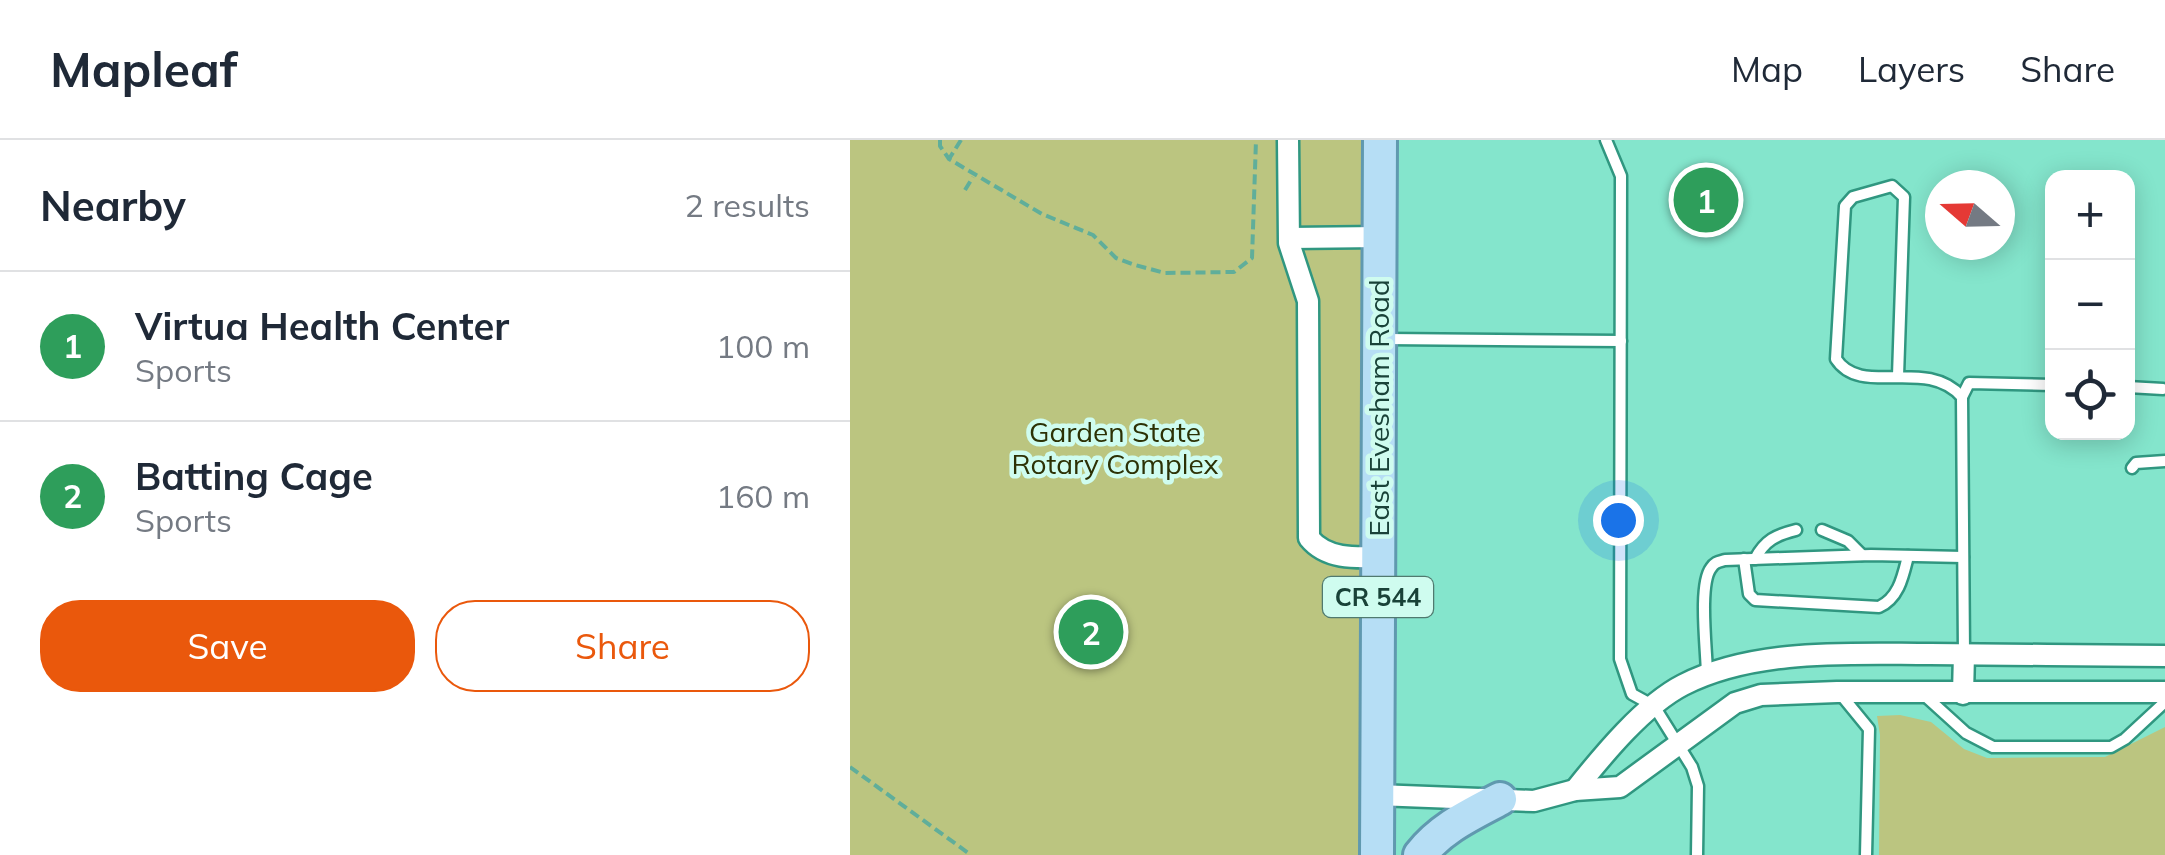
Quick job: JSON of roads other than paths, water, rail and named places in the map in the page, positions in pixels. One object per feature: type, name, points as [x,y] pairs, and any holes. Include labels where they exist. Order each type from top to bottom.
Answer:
[{"type":"main road","name":"East Evesham Road","points":[[1377,855],[1380,140]]},
{"type":"main road","points":[[1420,855],[1430,842],[1457,822],[1500,800]]},
{"type":"street","points":[[1288,140],[1290,238],[1308,301],[1310,538],[1316,547],[1346,558],[1378,557]]},
{"type":"street","points":[[1290,238],[1380,238]]},
{"type":"street","points":[[1575,790],[1602,757],[1654,706],[1682,685],[1754,660],[1964,654],[2165,656]]},
{"type":"street","points":[[1963,694],[1964,654]]},
{"type":"street","points":[[1377,795],[1534,801],[1575,790],[1620,787],[1735,704],[1761,695],[2165,692]]},
{"type":"lane","points":[[1606,140],[1621,176],[1620,659],[1632,694],[1654,706],[1692,767],[1698,786],[1696,855]]},
{"type":"lane","points":[[1898,376],[1904,197],[1892,186],[1853,197],[1845,206],[1836,358],[1842,369],[1858,375],[1941,380],[1962,397]]},
{"type":"lane","points":[[1380,338],[1621,341]]},
{"type":"lane","points":[[1964,654],[1962,397],[1969,383],[2045,384]]},
{"type":"lane","points":[[2135,388],[2163,389]]},
{"type":"lane","points":[[2132,468],[2136,462],[2165,461]]},
{"type":"lane","points":[[1796,530],[1776,536],[1750,559],[1749,594],[1754,600],[1879,607],[1899,588],[1908,556]]},
{"type":"lane","points":[[1822,530],[1848,541],[1862,555]]},
{"type":"lane","points":[[1708,676],[1705,591],[1709,570],[1725,560],[1862,555],[1964,557]]},
{"type":"lane","points":[[1837,692],[1869,729],[1866,855]]},
{"type":"lane","points":[[1922,693],[1966,733],[1992,746],[2111,746],[2139,728],[2165,702]]},
{"type":"place","name":"Virtua Health Center","points":[[1706,200]]},
{"type":"place","name":"Batting Cage","points":[[1091,632]]},
{"type":"park label","name":"Garden State Rotary Complex","points":[[1115,448]]}]
